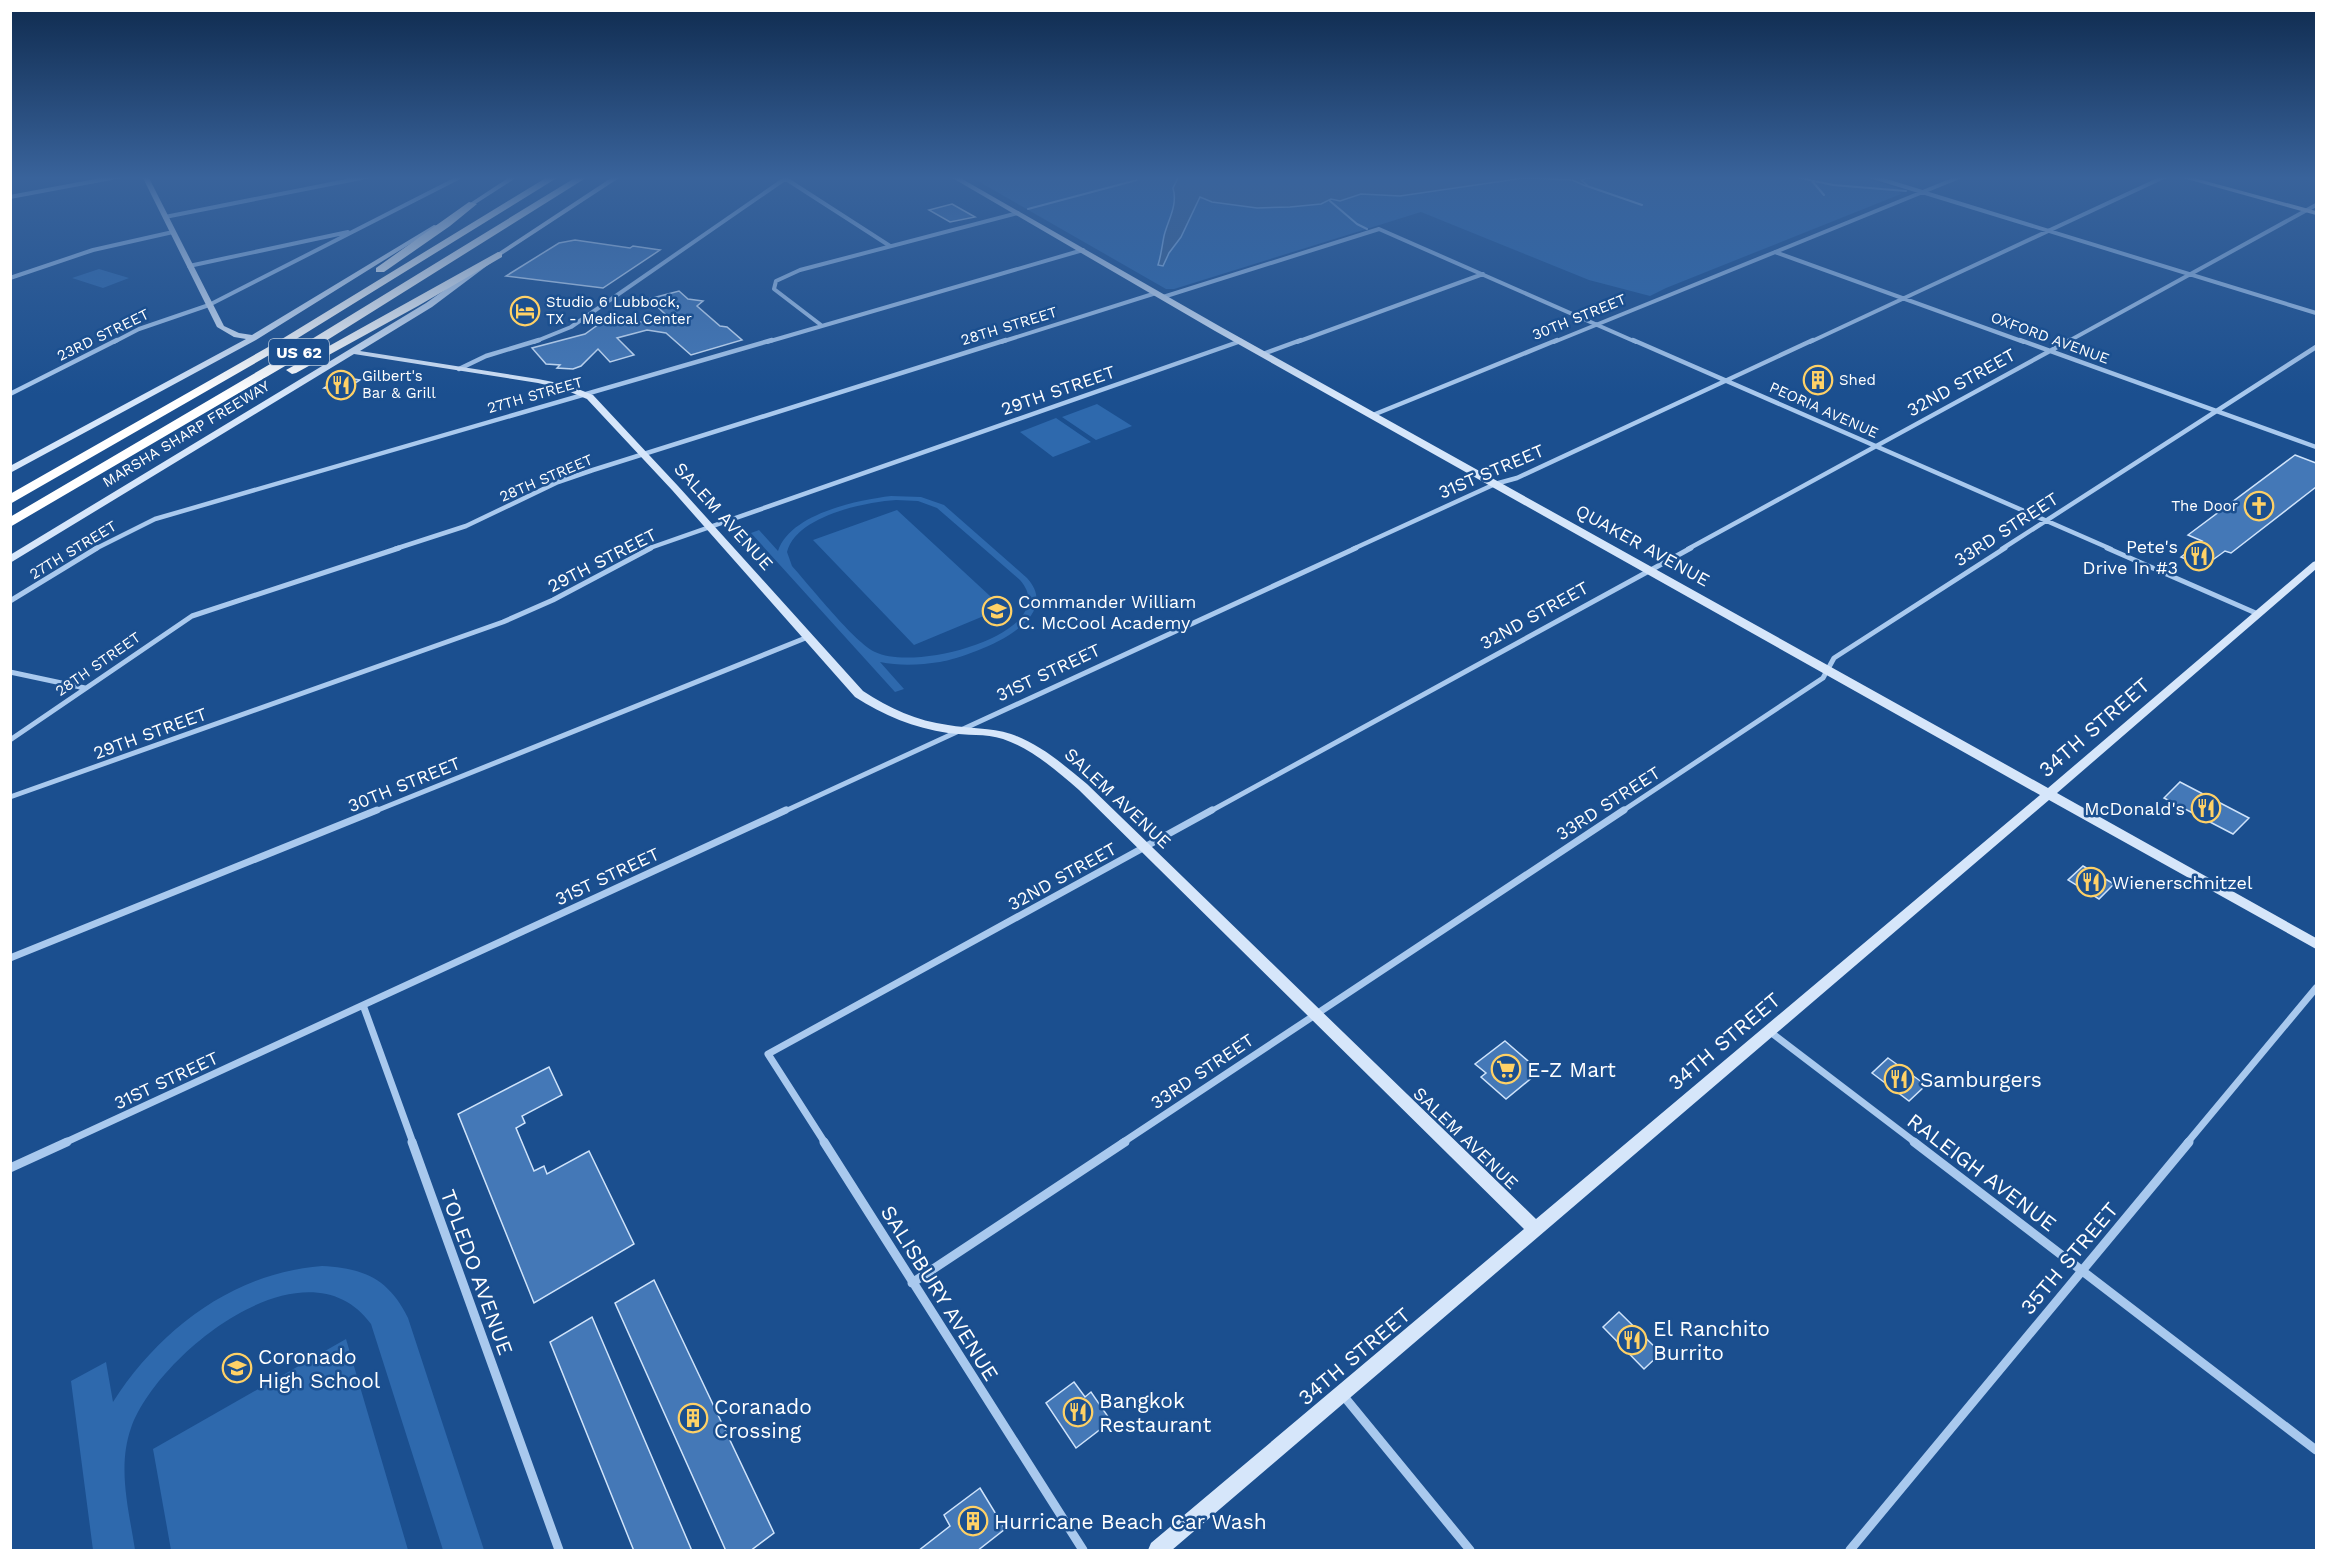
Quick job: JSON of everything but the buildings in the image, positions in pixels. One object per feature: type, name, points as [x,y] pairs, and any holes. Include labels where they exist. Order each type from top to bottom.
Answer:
[{"type":"highway","points":[[108,444],[151,411],[292,329],[411,249]]},
{"type":"highway","name":"MARSHA SHARP FREEWAY","points":[[10,500],[281,344],[437,249]]},
{"type":"highway","name":"MARSHA SHARP FREEWAY","points":[[10,523],[303,350],[467,249]]},
{"type":"highway","points":[[10,523],[414,304],[498,255]]},
{"type":"main road","points":[[181,249],[209,305],[225,330],[253,338]]},
{"type":"main road","points":[[10,471],[253,338],[399,249]]},
{"type":"main road","name":"MARSHA SHARP FREEWAY","points":[[10,560],[354,352],[429,305],[507,249]]},
{"type":"main road","name":"QUAKER AVENUE","points":[[1083,250],[1263,354],[2316,944]]},
{"type":"main road","name":"SALEM AVENUE","points":[[354,352],[538,381],[590,397],[860,694],[878,707],[933,727],[994,732],[1046,755],[1145,848],[1535,1229]]},
{"type":"main road","name":"34TH STREET","points":[[1158,1551],[2049,794],[2316,564]]},
{"type":"street","points":[[10,278],[98,249]]},
{"type":"street","points":[[189,266],[269,249]]},
{"type":"street","name":"23RD STREET","points":[[10,394],[139,329],[209,305],[320,249]]},
{"type":"street","points":[[459,369],[483,355],[553,335],[571,327],[684,249]]},
{"type":"street","points":[[821,325],[774,288],[778,279],[789,273],[879,249]]},
{"type":"street","name":"28TH STREET","points":[[10,740],[167,630],[192,616],[466,526],[558,482],[643,454],[1313,249]]},
{"type":"street","name":"PEORIA AVENUE","points":[[1425,249],[2259,614]]},
{"type":"street","name":"30TH STREET","points":[[1372,415],[1783,249]]},
{"type":"street","name":"31ST STREET","points":[[10,1168],[957,730],[1495,484],[1517,478],[2010,249]]},
{"type":"street","points":[[2107,249],[2316,313]]},
{"type":"street","name":"32ND STREET","points":[[768,1054],[2236,249]]},
{"type":"street","name":"27TH STREET","points":[[10,601],[112,539],[155,519],[1083,250]]},
{"type":"street","name":"OXFORD AVENUE","points":[[1775,252],[2316,447]]},
{"type":"street","points":[[1263,354],[1483,274]]},
{"type":"street","name":"29TH STREET","points":[[10,797],[514,618],[553,600],[640,552],[709,526],[1241,341]]},
{"type":"street","name":"33RD STREET","points":[[912,1283],[1823,678],[1834,658],[2316,347]]},
{"type":"street","name":"30TH STREET","points":[[10,958],[808,637]]},
{"type":"street","points":[[10,672],[85,688]]},
{"type":"street","name":"35TH STREET","points":[[1850,1551],[2316,988]]},
{"type":"street","name":"TOLEDO AVENUE","points":[[363,1005],[559,1551]]},
{"type":"street","name":"RALEIGH AVENUE","points":[[1768,1031],[2316,1450]]},
{"type":"street","name":"SALISBURY AVENUE","points":[[768,1054],[1083,1551]]},
{"type":"street","points":[[1342,1394],[1470,1551]]},
{"type":"shaded area","points":[[1096,249],[1303,249],[1174,289],[1166,289]]},
{"type":"shaded area","points":[[1162,249],[1172,249],[1163,266],[1158,265]]},
{"type":"shaded area","points":[[1512,249],[1764,249],[1650,296],[1589,280]]},
{"type":"shaded area","points":[[99,269],[129,278],[103,288],[72,278]]},
{"type":"shaded area","points":[[1097,404],[1132,426],[1096,440],[1062,417]]},
{"type":"shaded area","points":[[1056,418],[1091,442],[1053,457],[1020,432]]},
{"type":"shaded area","points":[[891,496],[921,497],[944,505],[1027,578],[1036,594],[1035,609],[1025,622],[1010,634],[972,653],[925,664],[880,662],[904,689],[895,692],[751,533],[759,530],[778,551],[785,538],[810,518],[843,505]],"holes":[[[883,501],[918,501],[937,508],[1020,580],[1028,599],[1022,616],[1005,631],[980,643],[952,652],[922,657],[895,657],[866,647],[832,613],[792,566],[787,552],[793,540],[803,529],[833,513]]]},
{"type":"shaded area","points":[[897,510],[1003,608],[914,645],[813,540]]},
{"type":"shaded area","points":[[322,1266],[350,1269],[374,1278],[384,1285],[401,1305],[408,1318],[484,1550],[443,1550],[371,1324],[343,1300],[310,1292],[273,1298],[236,1315],[201,1339],[170,1368],[146,1399],[131,1428],[127,1443],[125,1489],[135,1550],[93,1550],[71,1381],[106,1362],[113,1402],[153,1351],[202,1309],[258,1280],[289,1271]]},
{"type":"shaded area","points":[[346,1339],[408,1550],[171,1550],[153,1449]]},
{"type":"place","name":"Studio 6 Lubbock, TX - Medical Center","points":[[525,311]]},
{"type":"place","name":"Shed","points":[[1818,380]]},
{"type":"place","name":"Gilbert's Bar & Grill","points":[[341,385]]},
{"type":"place","name":"The Door","points":[[2259,506]]},
{"type":"place","name":"Pete's Drive In #3","points":[[2199,556]]},
{"type":"place","name":"Commander William C. McCool Academy","points":[[997,611]]},
{"type":"place","name":"McDonald's","points":[[2206,808]]},
{"type":"place","name":"Wienerschnitzel","points":[[2091,882]]},
{"type":"place","name":"E-Z Mart","points":[[1506,1069]]},
{"type":"place","name":"Samburgers","points":[[1899,1079]]},
{"type":"place","name":"El Ranchito Burrito","points":[[1632,1340]]},
{"type":"place","name":"Coronado High School","points":[[237,1368]]},
{"type":"place","name":"Bangkok Restaurant","points":[[1078,1412]]},
{"type":"place","name":"Coranado Crossing","points":[[693,1418]]},
{"type":"place","name":"Hurricane Beach Car Wash","points":[[973,1521]]}]
